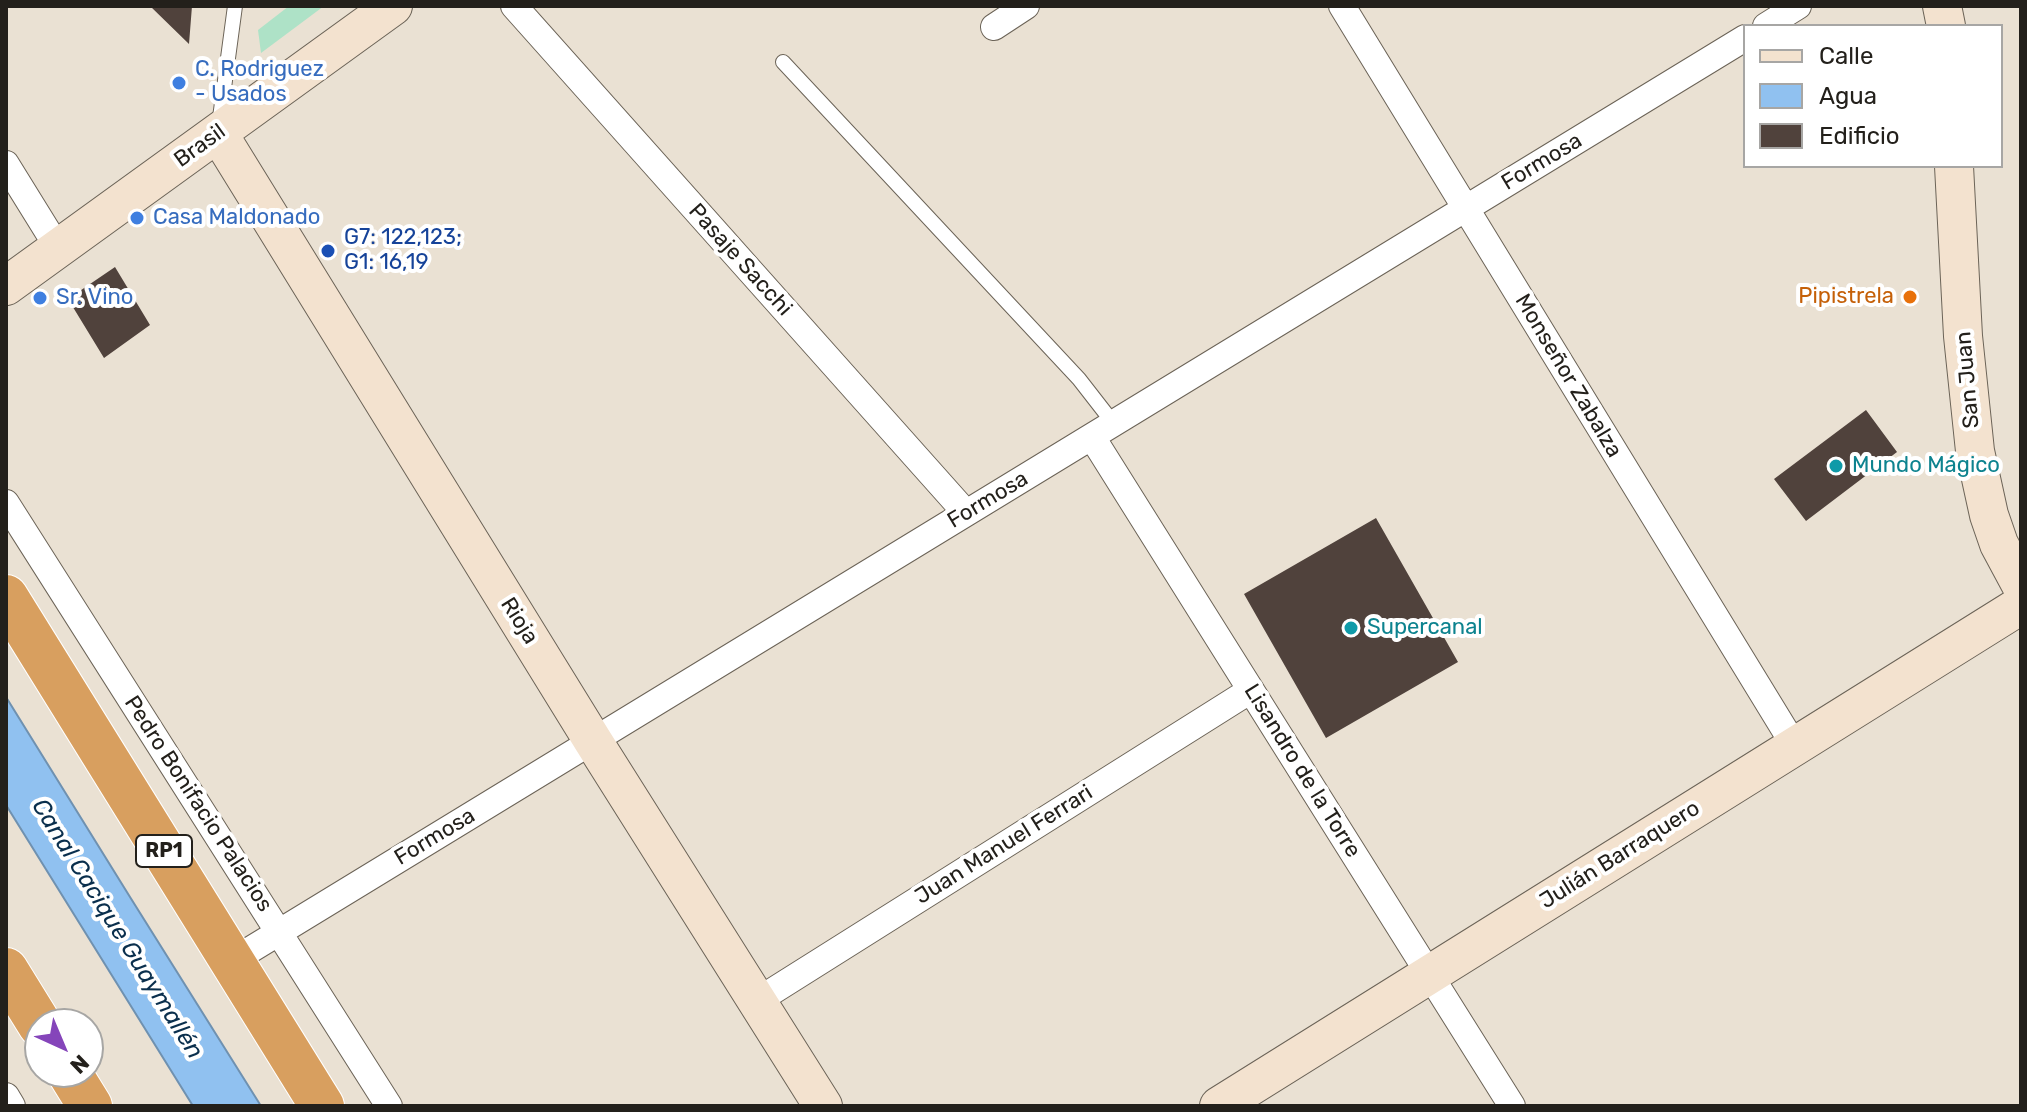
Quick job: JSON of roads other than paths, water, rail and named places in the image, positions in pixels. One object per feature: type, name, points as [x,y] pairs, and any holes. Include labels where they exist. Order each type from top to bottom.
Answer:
[{"type":"highway","name":"RP1","points":[[6,597],[322,1106]]},
{"type":"highway","points":[[6,970],[29,1008]]},
{"type":"highway","points":[[79,1088],[90,1106]]},
{"type":"street","name":"Brasil","points":[[6,286],[393,6]]},
{"type":"street","name":"Pasaje Sacchi","points":[[514,6],[966,513]]},
{"type":"street","points":[[994,27],[1026,6]]},
{"type":"street","name":"Monseñor Zabalza","points":[[1342,6],[1794,745]]},
{"type":"street","points":[[1769,24],[1798,6]]},
{"type":"street","name":"Formosa","points":[[232,961],[1743,39]]},
{"type":"street","name":"Rioja","points":[[218,133],[593,741],[823,1106]]},
{"type":"street","points":[[6,164],[58,248]]},
{"type":"street","name":"San Juan","points":[[1954,168],[1963,336],[1975,451],[1989,515],[1999,544],[2021,585]]},
{"type":"street","name":"Lisandro de la Torre","points":[[1103,430],[1251,690],[1512,1106]]},
{"type":"street","name":"Pedro Bonifacio Palacios","points":[[6,503],[389,1106]]},
{"type":"street","name":"Julián Barraquero","points":[[1219,1106],[2021,605]]},
{"type":"street","name":"Juan Manuel Ferrari","points":[[757,1001],[1251,690]]},
{"type":"street","points":[[6,1096],[12,1106]]},
{"type":"lane","points":[[218,133],[235,6]]},
{"type":"lane","points":[[783,62],[1079,379],[1103,430]]},
{"type":"water","name":"Canal Cacique Guaymallén","points":[[6,697],[261,1106],[193,1106],[6,805]]},
{"type":"place","name":"C. Rodriguez - Usados","points":[[179,83]]},
{"type":"place","name":"Casa Maldonado","points":[[137,218]]},
{"type":"place","name":"G7: 122,123; G1: 16,19","points":[[328,251]]},
{"type":"place","name":"Pipistrela","points":[[1910,297]]},
{"type":"place","name":"Sr. Vino","points":[[40,298]]},
{"type":"place","name":"Mundo Mágico","points":[[1836,466]]},
{"type":"place","name":"Supercanal","points":[[1351,628]]}]
